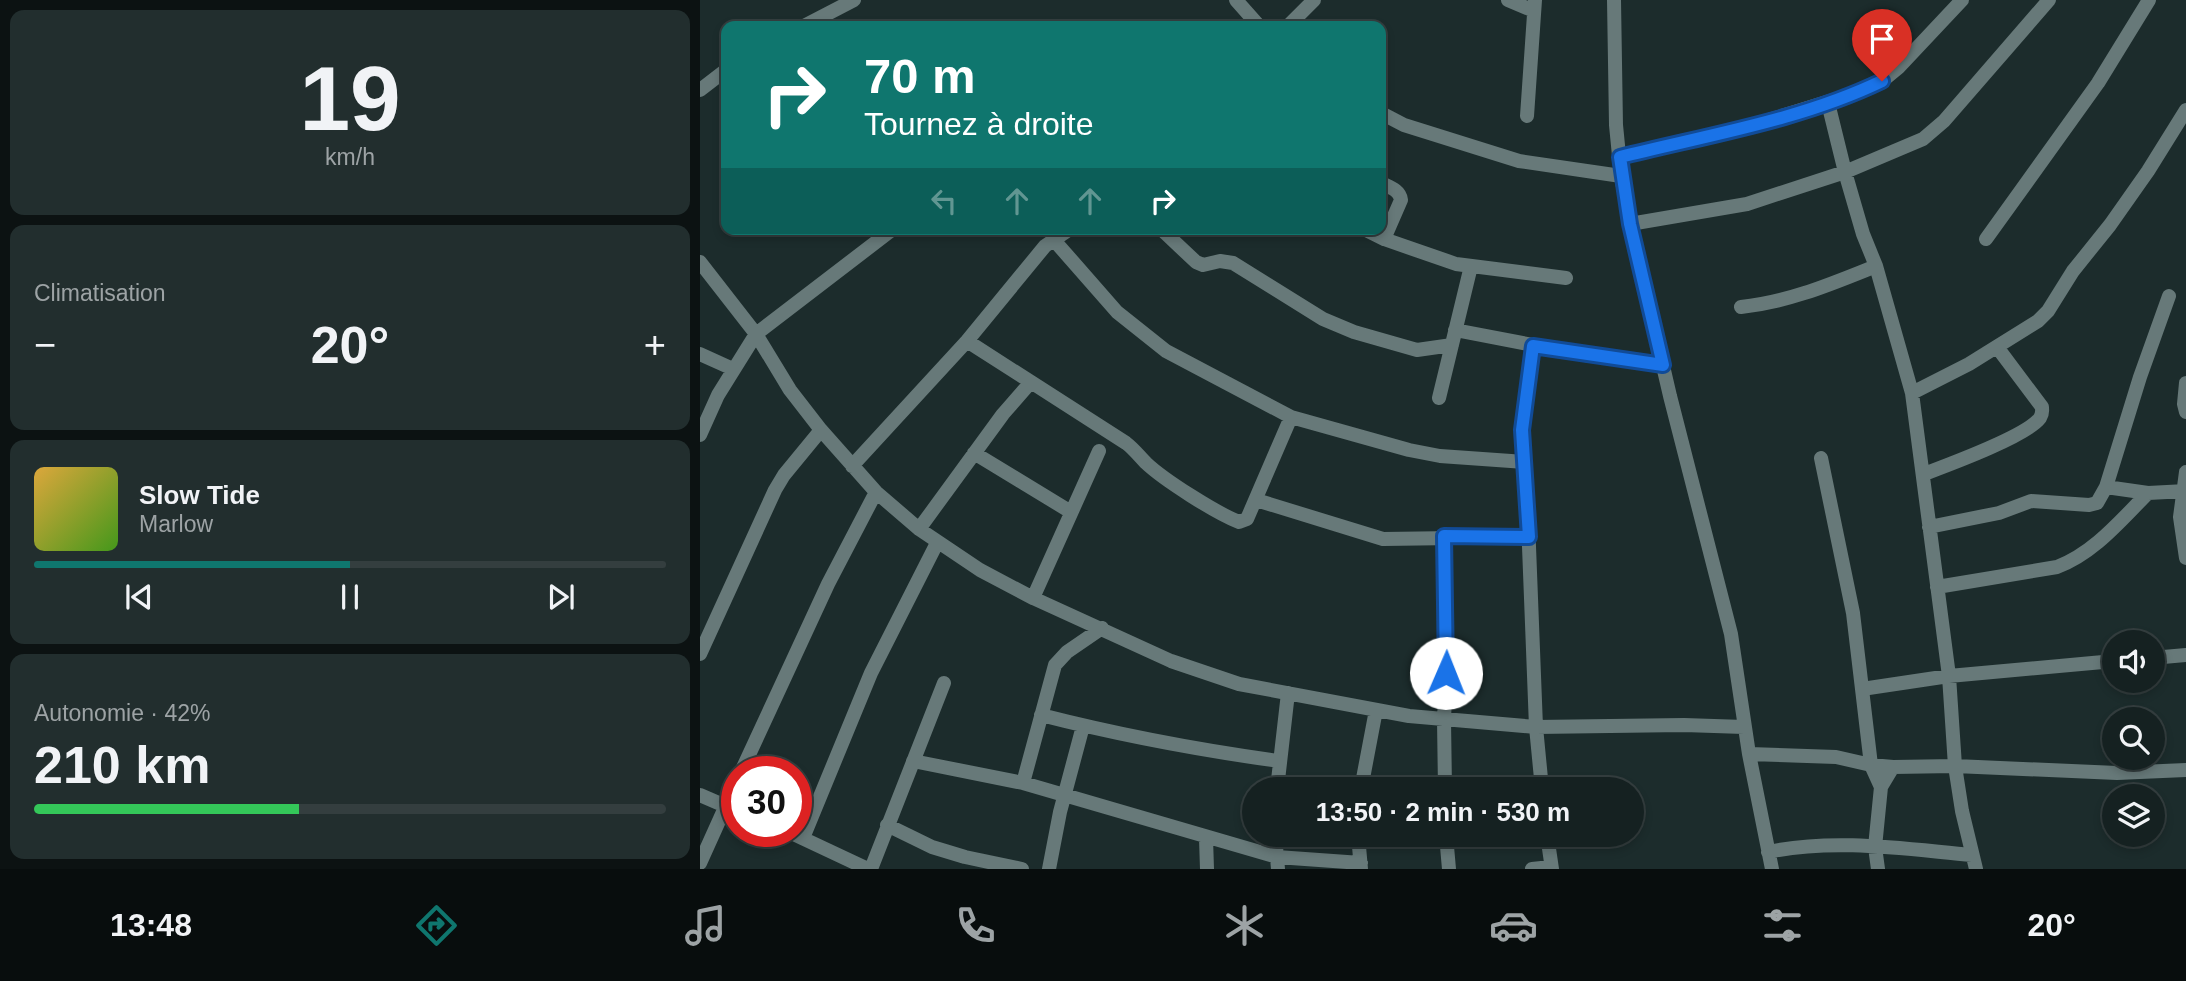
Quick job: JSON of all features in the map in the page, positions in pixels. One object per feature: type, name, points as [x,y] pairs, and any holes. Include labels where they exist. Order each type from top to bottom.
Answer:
[{"type":"street","points":[[814,21],[854,0]]},
{"type":"street","points":[[1236,0],[1255,21]]},
{"type":"street","points":[[1293,21],[1314,0]]},
{"type":"street","points":[[1508,0],[1534,6],[1527,116]]},
{"type":"street","points":[[1614,0],[1616,125],[1621,176],[1663,365],[1731,634],[1744,727],[1772,869]]},
{"type":"street","points":[[1620,157],[1750,126],[1856,93],[1882,81],[1931,36],[1962,0]]},
{"type":"street","points":[[1630,224],[1747,204],[1895,153],[1930,133],[1944,121],[2049,0]]},
{"type":"street","points":[[1986,239],[2098,83],[2149,0]]},
{"type":"street","points":[[700,90],[721,74]]},
{"type":"street","points":[[1769,852],[1807,845],[1875,847],[1974,862],[1955,766],[1949,677],[1912,393],[1876,265],[1863,234],[1845,172],[1828,103]]},
{"type":"street","points":[[1912,393],[1997,347],[2048,312],[2073,271],[2148,171],[2186,110]]},
{"type":"street","points":[[1386,116],[1404,125],[1518,161],[1621,176]]},
{"type":"street","points":[[1386,186],[1401,195],[1401,200],[1386,234]]},
{"type":"street","points":[[700,435],[718,395],[756,334],[885,235]]},
{"type":"street","points":[[852,466],[967,341],[1053,239],[1060,235]]},
{"type":"street","points":[[1167,235],[1186,254],[1203,265],[1220,261],[1233,263],[1323,319],[1354,332],[1417,350],[1452,345]]},
{"type":"street","points":[[1376,235],[1456,264],[1566,278]]},
{"type":"street","points":[[1384,239],[1386,235]]},
{"type":"street","points":[[1053,239],[1117,312],[1166,351],[1291,417],[1419,452],[1525,462]]},
{"type":"street","points":[[1741,307],[1770,304],[1807,294],[1876,265]]},
{"type":"street","points":[[1439,398],[1471,266]]},
{"type":"street","points":[[702,267],[756,334],[790,390],[876,492],[937,543],[1032,598],[1205,674],[1239,684],[1376,710],[1444,720],[1536,727],[1744,727]]},
{"type":"street","points":[[1929,527],[1999,513],[2031,501],[2094,504],[2099,500],[2106,487],[2140,377],[2169,296]]},
{"type":"street","points":[[1455,330],[1533,346],[1663,365]]},
{"type":"street","points":[[967,341],[1126,443],[1173,484],[1235,521],[1243,522],[1247,519],[1291,417]]},
{"type":"street","points":[[1533,346],[1522,430],[1536,727],[1541,777]]},
{"type":"street","points":[[1924,474],[1987,449],[2040,418],[2042,407],[1997,347]]},
{"type":"street","points":[[700,354],[733,369]]},
{"type":"street","points":[[919,529],[974,453],[1031,382]]},
{"type":"street","points":[[2186,383],[2186,412]]},
{"type":"street","points":[[700,654],[775,490],[821,430]]},
{"type":"street","points":[[1032,598],[1099,451]]},
{"type":"street","points":[[974,453],[1071,512]]},
{"type":"street","points":[[1821,458],[1853,613],[1871,765],[1881,787]]},
{"type":"street","points":[[2186,472],[2180,517],[2186,558]]},
{"type":"street","points":[[2106,487],[2148,493],[2184,490]]},
{"type":"street","points":[[748,756],[828,584],[876,492]]},
{"type":"street","points":[[1937,587],[2057,567],[2075,560],[2095,545],[2148,493]]},
{"type":"street","points":[[1256,500],[1382,539],[1444,536],[1529,537]]},
{"type":"street","points":[[1444,536],[1447,649],[1444,720],[1446,777]]},
{"type":"street","points":[[812,816],[871,673],[937,543]]},
{"type":"street","points":[[1023,783],[1055,665],[1067,652],[1102,628]]},
{"type":"street","points":[[2165,657],[2186,655]]},
{"type":"street","points":[[1862,689],[1949,677],[2102,662]]},
{"type":"street","points":[[812,842],[869,869],[944,683]]},
{"type":"street","points":[[1278,777],[1288,693]]},
{"type":"street","points":[[1363,777],[1376,710]]},
{"type":"street","points":[[1041,715],[1226,754],[1279,761]]},
{"type":"street","points":[[1049,869],[1083,726]]},
{"type":"street","points":[[1749,754],[1836,757],[1871,765],[1893,766],[2117,773],[2186,770]]},
{"type":"street","points":[[913,761],[1065,794],[1277,863],[1361,866],[1359,847]]},
{"type":"street","points":[[1878,869],[1875,847],[1881,787],[1893,766]]},
{"type":"street","points":[[700,795],[721,804]]},
{"type":"street","points":[[887,825],[932,848],[1022,869]]},
{"type":"street","points":[[700,863],[721,826]]},
{"type":"street","points":[[1206,838],[1207,869]]},
{"type":"street","points":[[1447,847],[1449,869]]},
{"type":"street","points":[[1532,869],[1551,868],[1548,847]]},
{"type":"route","points":[[1446,673],[1444,536],[1529,537],[1522,430],[1533,346],[1663,365],[1630,224],[1620,157],[1759,123],[1856,93],[1882,81]]}]
